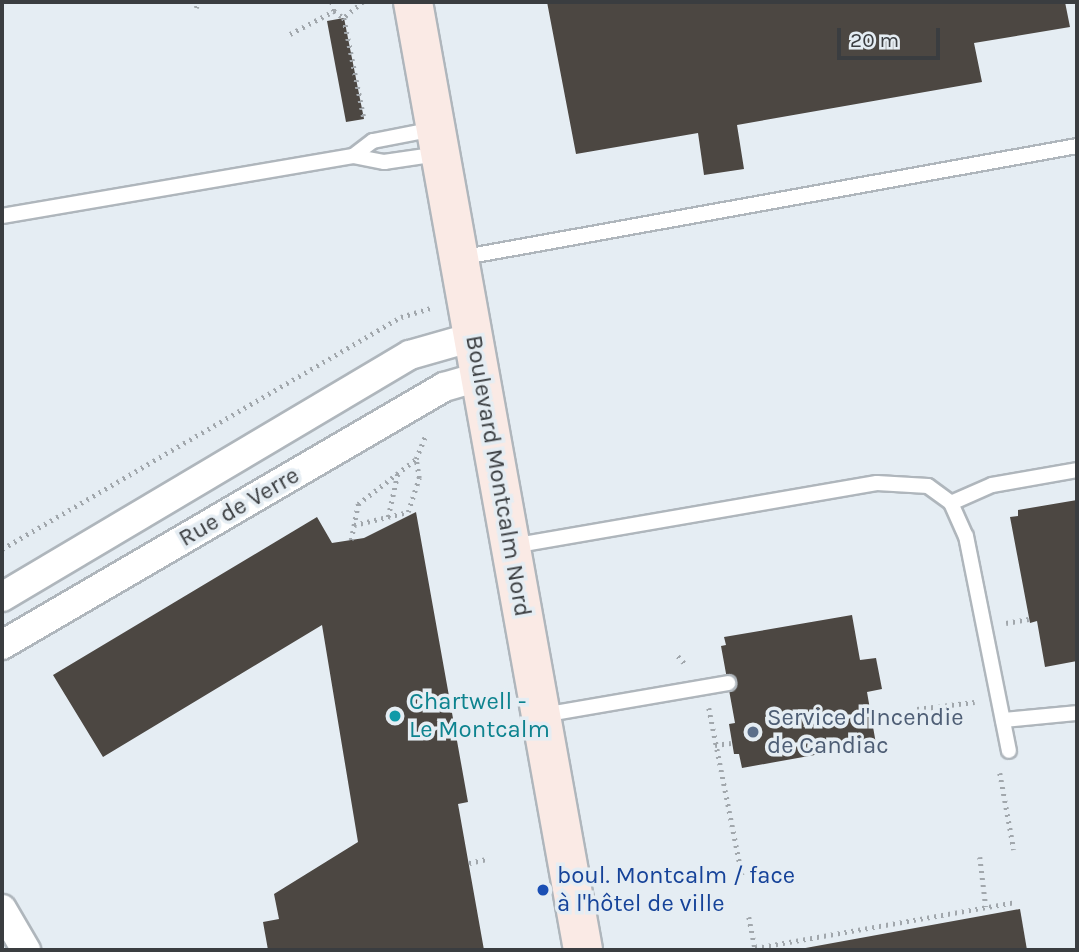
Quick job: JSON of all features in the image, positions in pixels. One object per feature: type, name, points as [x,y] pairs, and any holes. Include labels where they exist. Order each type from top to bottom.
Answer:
[{"type":"street","name":"Boulevard Montcalm Nord","points":[[413,2],[583,950]]},
{"type":"street","name":"Rue de Verre","points":[[2,597],[410,355],[473,337]]},
{"type":"street","name":"Rue de Verre","points":[[2,645],[444,387],[479,377]]},
{"type":"street","points":[[2,909],[26,950]]},
{"type":"lane","points":[[353,156],[373,141],[438,141]]},
{"type":"lane","points":[[2,216],[353,156],[384,162],[438,141]]},
{"type":"lane","points":[[458,258],[1077,146]]},
{"type":"lane","points":[[951,503],[992,485],[1077,470]]},
{"type":"lane","points":[[511,546],[877,483],[915,482],[951,503],[966,536],[1009,751]]},
{"type":"lane","points":[[541,715],[727,683]]},
{"type":"lane","points":[[1003,720],[1077,713]]},
{"type":"path","points":[[332,2],[334,11],[344,18],[367,129]]},
{"type":"path","points":[[344,18],[363,2]]},
{"type":"path","points":[[290,34],[334,11]]},
{"type":"path","points":[[2,549],[401,317],[435,306]]},
{"type":"path","points":[[351,540],[358,504],[415,458],[430,424]]},
{"type":"path","points":[[354,525],[408,512],[419,478],[415,458]]},
{"type":"path","points":[[387,518],[398,472]]},
{"type":"path","points":[[916,709],[999,699]]},
{"type":"path","points":[[710,717],[743,879]]},
{"type":"path","points":[[715,745],[732,743]]},
{"type":"path","points":[[1009,751],[999,766],[1014,850]]},
{"type":"path","points":[[980,857],[986,907]]},
{"type":"path","points":[[469,863],[487,859]]},
{"type":"path","points":[[750,917],[755,949],[1015,902]]},
{"type":"building","points":[[547,2],[1065,2],[1070,27],[974,43],[982,82],[737,125],[744,169],[704,175],[698,133],[576,154]]},
{"type":"building","points":[[344,18],[364,119],[346,122],[327,21]]},
{"type":"building","points":[[1077,500],[1077,661],[1045,667],[1037,621],[1030,623],[1010,517],[1018,516],[1018,510]]},
{"type":"building","name":"Chartwell - Le Montcalm","points":[[416,512],[468,802],[458,804],[484,950],[268,950],[263,922],[279,919],[274,894],[358,842],[322,625],[103,757],[53,675],[317,517],[332,543],[364,538]]},
{"type":"building","points":[[852,615],[860,660],[876,658],[882,689],[867,692],[876,744],[742,768],[739,754],[734,754],[729,724],[735,723],[721,646],[726,645],[724,637]]},
{"type":"building","points":[[1020,909],[1027,950],[800,950],[800,949]]},
{"type":"place","name":"Chartwell - Le Montcalm","points":[[395,716]]},
{"type":"place","name":"Service d'Incendie de Candiac","points":[[753,732]]},
{"type":"place","name":"boul. Montcalm / face à l'hôtel de ville","points":[[543,890]]}]
